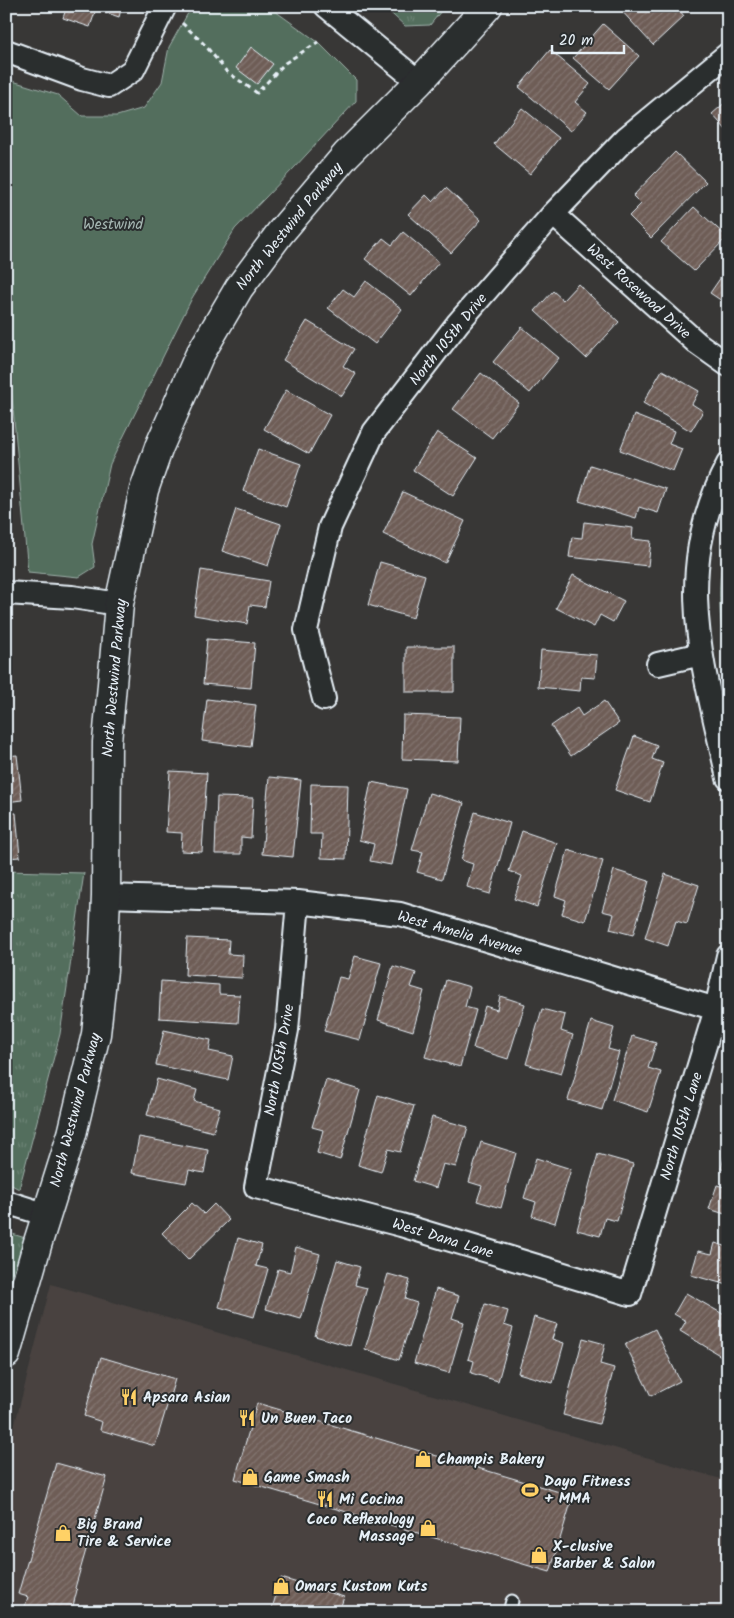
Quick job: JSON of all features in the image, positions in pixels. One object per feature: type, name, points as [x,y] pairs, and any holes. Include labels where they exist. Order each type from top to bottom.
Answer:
[{"type":"street","points":[[6,51],[82,79],[109,86],[133,70],[165,6]]},
{"type":"street","points":[[326,6],[419,82]]},
{"type":"street","name":"North Westwind Parkway","points":[[6,1354],[72,1134],[96,1034],[103,970],[106,896],[107,742],[119,604],[144,490],[159,447],[198,356],[238,288],[285,226],[346,156],[419,82],[488,6]]},
{"type":"street","name":"North 105th Drive","points":[[324,699],[306,630],[330,527],[374,432],[458,323],[553,214],[626,138],[728,54]]},
{"type":"street","name":"West Rosewood Drive","points":[[553,214],[697,343],[728,365]]},
{"type":"street","points":[[728,464],[706,515],[698,553],[695,592],[701,654],[728,778]]},
{"type":"street","points":[[6,593],[72,597],[119,604]]},
{"type":"street","points":[[658,664],[701,654]]},
{"type":"street","name":"West Amelia Avenue","points":[[106,896],[298,902],[400,914],[716,1009]]},
{"type":"street","name":"North 105th Drive","points":[[256,1187],[287,1030],[298,902]]},
{"type":"street","name":"North 105th Lane","points":[[630,1294],[716,1009],[728,956]]},
{"type":"street","name":"West Dana Lane","points":[[256,1187],[401,1225],[630,1294]]},
{"type":"street","points":[[6,1202],[47,1215]]},
{"type":"path","points":[[182,23],[226,71],[257,92],[285,63],[318,42]]},
{"type":"shaded area","points":[[51,1284],[728,1481],[728,1612],[6,1612],[6,1458]]},
{"type":"green space","name":"Westwind","points":[[192,6],[268,6],[318,42],[356,80],[356,101],[235,229],[192,298],[110,464],[92,544],[95,567],[79,577],[28,572],[6,332],[6,79],[58,95],[82,116],[117,116],[144,108],[162,82],[169,47]]},
{"type":"green space","points":[[383,6],[445,6],[430,25],[405,26]]},
{"type":"green space","points":[[728,532],[728,666],[720,615],[720,582]]},
{"type":"green space","points":[[6,871],[84,873],[60,1034],[19,1189],[6,1182]]},
{"type":"green space","points":[[6,1232],[38,1242],[6,1354]]},
{"type":"building","points":[[67,6],[122,6],[119,17],[96,9],[90,27],[63,18]]},
{"type":"building","points":[[621,6],[676,6],[684,16],[653,45],[619,8]]},
{"type":"building","points":[[603,24],[639,56],[609,89],[573,58]]},
{"type":"building","points":[[251,47],[273,64],[257,84],[236,68]]},
{"type":"building","points":[[550,50],[590,84],[575,102],[587,112],[571,131],[519,87]]},
{"type":"building","points":[[728,100],[728,132],[712,114]]},
{"type":"building","points":[[522,108],[559,138],[530,174],[494,144]]},
{"type":"building","points":[[675,152],[706,182],[651,238],[629,216],[641,204],[633,196]]},
{"type":"building","points":[[446,188],[481,220],[451,253],[408,214],[426,195],[433,202]]},
{"type":"building","points":[[694,207],[727,237],[694,271],[661,242]]},
{"type":"building","points":[[403,232],[439,262],[411,296],[365,259],[383,238],[392,245]]},
{"type":"building","points":[[728,267],[728,305],[710,293]]},
{"type":"building","points":[[366,281],[402,309],[375,344],[328,308],[343,289],[354,297]]},
{"type":"building","points":[[578,284],[619,322],[586,358],[535,311],[553,291],[563,300]]},
{"type":"building","points":[[307,321],[354,349],[343,366],[356,374],[342,396],[283,360]]},
{"type":"building","points":[[522,327],[559,358],[530,393],[493,362]]},
{"type":"building","points":[[662,370],[699,391],[692,404],[703,411],[691,431],[643,403]]},
{"type":"building","points":[[481,373],[519,403],[492,438],[453,409]]},
{"type":"building","points":[[286,390],[330,415],[309,454],[264,429]]},
{"type":"building","points":[[634,415],[674,431],[669,444],[682,449],[673,471],[620,450]]},
{"type":"building","points":[[437,432],[477,458],[453,496],[413,470]]},
{"type":"building","points":[[258,449],[301,464],[286,507],[243,491]]},
{"type":"building","points":[[590,465],[666,489],[658,513],[639,507],[636,518],[579,501]]},
{"type":"building","points":[[403,492],[465,521],[445,563],[383,534]]},
{"type":"building","points":[[236,509],[281,524],[268,566],[222,551]]},
{"type":"building","points":[[584,522],[633,528],[632,539],[651,541],[648,566],[569,557],[572,537],[582,538]]},
{"type":"building","points":[[380,562],[425,575],[413,618],[368,605]]},
{"type":"building","points":[[201,570],[269,581],[265,607],[250,605],[247,624],[194,615]]},
{"type":"building","points":[[573,575],[624,601],[613,622],[600,615],[594,627],[556,608]]},
{"type":"building","points":[[207,639],[255,643],[251,688],[203,684]]},
{"type":"building","points":[[406,647],[454,647],[454,692],[406,692]]},
{"type":"building","points":[[541,650],[597,655],[595,678],[581,677],[580,691],[538,687]]},
{"type":"building","points":[[207,699],[256,705],[251,747],[202,741]]},
{"type":"building","points":[[604,701],[619,723],[571,756],[551,726],[577,708],[582,716]]},
{"type":"building","points":[[403,715],[460,717],[458,761],[402,759]]},
{"type":"building","points":[[634,736],[657,745],[652,759],[663,763],[650,802],[615,790]]},
{"type":"building","points":[[17,755],[22,800],[6,802],[6,756]]},
{"type":"building","points":[[170,771],[207,773],[202,852],[181,851],[182,833],[166,832]]},
{"type":"building","points":[[269,777],[301,780],[293,857],[262,854]]},
{"type":"building","points":[[371,782],[407,789],[391,865],[370,861],[374,844],[359,840]]},
{"type":"building","points":[[311,784],[348,785],[346,859],[321,858],[322,834],[310,834]]},
{"type":"building","points":[[429,793],[464,803],[442,879],[417,872],[423,852],[412,850]]},
{"type":"building","points":[[217,797],[253,798],[251,838],[241,837],[241,854],[215,854]]},
{"type":"building","points":[[475,812],[510,823],[490,894],[467,887],[473,864],[461,860]]},
{"type":"building","points":[[6,813],[16,813],[20,857],[6,858]]},
{"type":"building","points":[[522,831],[557,843],[537,907],[514,899],[522,876],[509,871]]},
{"type":"building","points":[[568,850],[603,861],[585,921],[562,914],[566,900],[555,896]]},
{"type":"building","points":[[614,870],[649,881],[633,935],[610,929],[614,914],[602,911]]},
{"type":"building","points":[[665,874],[699,885],[687,924],[676,921],[668,946],[645,938]]},
{"type":"building","points":[[187,938],[229,940],[228,954],[243,955],[242,978],[185,975]]},
{"type":"building","points":[[355,956],[381,963],[360,1040],[324,1031],[339,977],[348,979]]},
{"type":"building","points":[[393,966],[416,973],[411,987],[424,991],[413,1031],[378,1020]]},
{"type":"building","points":[[446,980],[470,987],[465,1007],[476,1010],[460,1067],[425,1057]]},
{"type":"building","points":[[161,981],[219,985],[219,994],[240,995],[238,1023],[159,1018]]},
{"type":"building","points":[[500,996],[525,1004],[508,1059],[473,1048],[485,1006],[497,1010]]},
{"type":"building","points":[[542,1009],[565,1015],[561,1031],[573,1035],[561,1074],[526,1064]]},
{"type":"building","points":[[591,1021],[614,1028],[608,1049],[619,1052],[602,1110],[568,1100]]},
{"type":"building","points":[[164,1030],[211,1040],[209,1051],[233,1056],[228,1080],[156,1065]]},
{"type":"building","points":[[632,1036],[656,1043],[648,1068],[661,1072],[648,1112],[612,1100]]},
{"type":"building","points":[[157,1079],[197,1090],[194,1101],[220,1108],[213,1132],[147,1115]]},
{"type":"building","points":[[326,1080],[360,1090],[340,1160],[317,1153],[323,1130],[312,1127]]},
{"type":"building","points":[[378,1095],[414,1106],[400,1152],[388,1149],[381,1172],[358,1165]]},
{"type":"building","points":[[432,1117],[468,1127],[456,1167],[443,1164],[436,1188],[413,1181]]},
{"type":"building","points":[[139,1137],[208,1150],[204,1173],[189,1170],[186,1183],[132,1173]]},
{"type":"building","points":[[481,1142],[516,1153],[501,1208],[477,1201],[482,1186],[469,1182]]},
{"type":"building","points":[[728,1146],[728,1170],[721,1169]]},
{"type":"building","points":[[598,1154],[633,1164],[617,1221],[605,1218],[600,1236],[577,1230]]},
{"type":"building","points":[[536,1158],[571,1169],[555,1223],[532,1216],[536,1202],[524,1198]]},
{"type":"building","points":[[717,1185],[728,1188],[728,1215],[709,1209]]},
{"type":"building","points":[[192,1203],[204,1214],[214,1204],[229,1220],[188,1260],[162,1233]]},
{"type":"building","points":[[238,1238],[262,1245],[256,1266],[268,1269],[254,1317],[219,1307]]},
{"type":"building","points":[[715,1243],[728,1247],[728,1285],[691,1275],[698,1251],[712,1254]]},
{"type":"building","points":[[296,1247],[320,1254],[301,1319],[266,1309],[278,1269],[290,1272]]},
{"type":"building","points":[[337,1260],[360,1267],[355,1285],[367,1288],[350,1346],[315,1336]]},
{"type":"building","points":[[388,1274],[410,1280],[405,1299],[417,1303],[399,1360],[365,1349]]},
{"type":"building","points":[[436,1289],[459,1296],[452,1318],[464,1322],[449,1373],[414,1363]]},
{"type":"building","points":[[686,1293],[728,1317],[728,1344],[721,1356],[680,1331],[686,1321],[674,1314]]},
{"type":"building","points":[[485,1304],[508,1311],[504,1325],[513,1328],[498,1381],[471,1373],[474,1361],[468,1359]]},
{"type":"building","points":[[534,1317],[557,1324],[552,1339],[564,1343],[553,1383],[518,1373]]},
{"type":"building","points":[[655,1329],[680,1381],[651,1396],[625,1344]]},
{"type":"building","points":[[583,1338],[605,1344],[600,1364],[614,1368],[599,1424],[563,1415]]},
{"type":"building","name":"Apsara Asian","points":[[101,1357],[175,1379],[155,1446],[100,1430],[102,1422],[84,1416]]},
{"type":"building","points":[[257,1403],[573,1496],[550,1572],[235,1479]]},
{"type":"building","name":"Big Brand Tire & Service","points":[[56,1463],[107,1477],[75,1588],[77,1590],[73,1606],[62,1612],[45,1612],[25,1606],[28,1597],[18,1594]]},
{"type":"building","points":[[281,1578],[344,1597],[339,1612],[271,1612]]},
{"type":"place","name":"Apsara Asian","points":[[129,1397]]},
{"type":"place","name":"Un Buen Taco","points":[[247,1418]]},
{"type":"place","name":"Champis Bakery","points":[[423,1459]]},
{"type":"place","name":"Game Smash","points":[[250,1477]]},
{"type":"place","name":"Dayo Fitness + MMA","points":[[530,1490]]},
{"type":"place","name":"Mi Cocina","points":[[325,1499]]},
{"type":"place","name":"Coco Reflexology Massage","points":[[428,1528]]},
{"type":"place","name":"Big Brand Tire & Service","points":[[63,1533]]},
{"type":"place","name":"X-clusive Barber & Salon","points":[[539,1555]]},
{"type":"place","name":"Omars Kustom Kuts","points":[[281,1586]]}]
